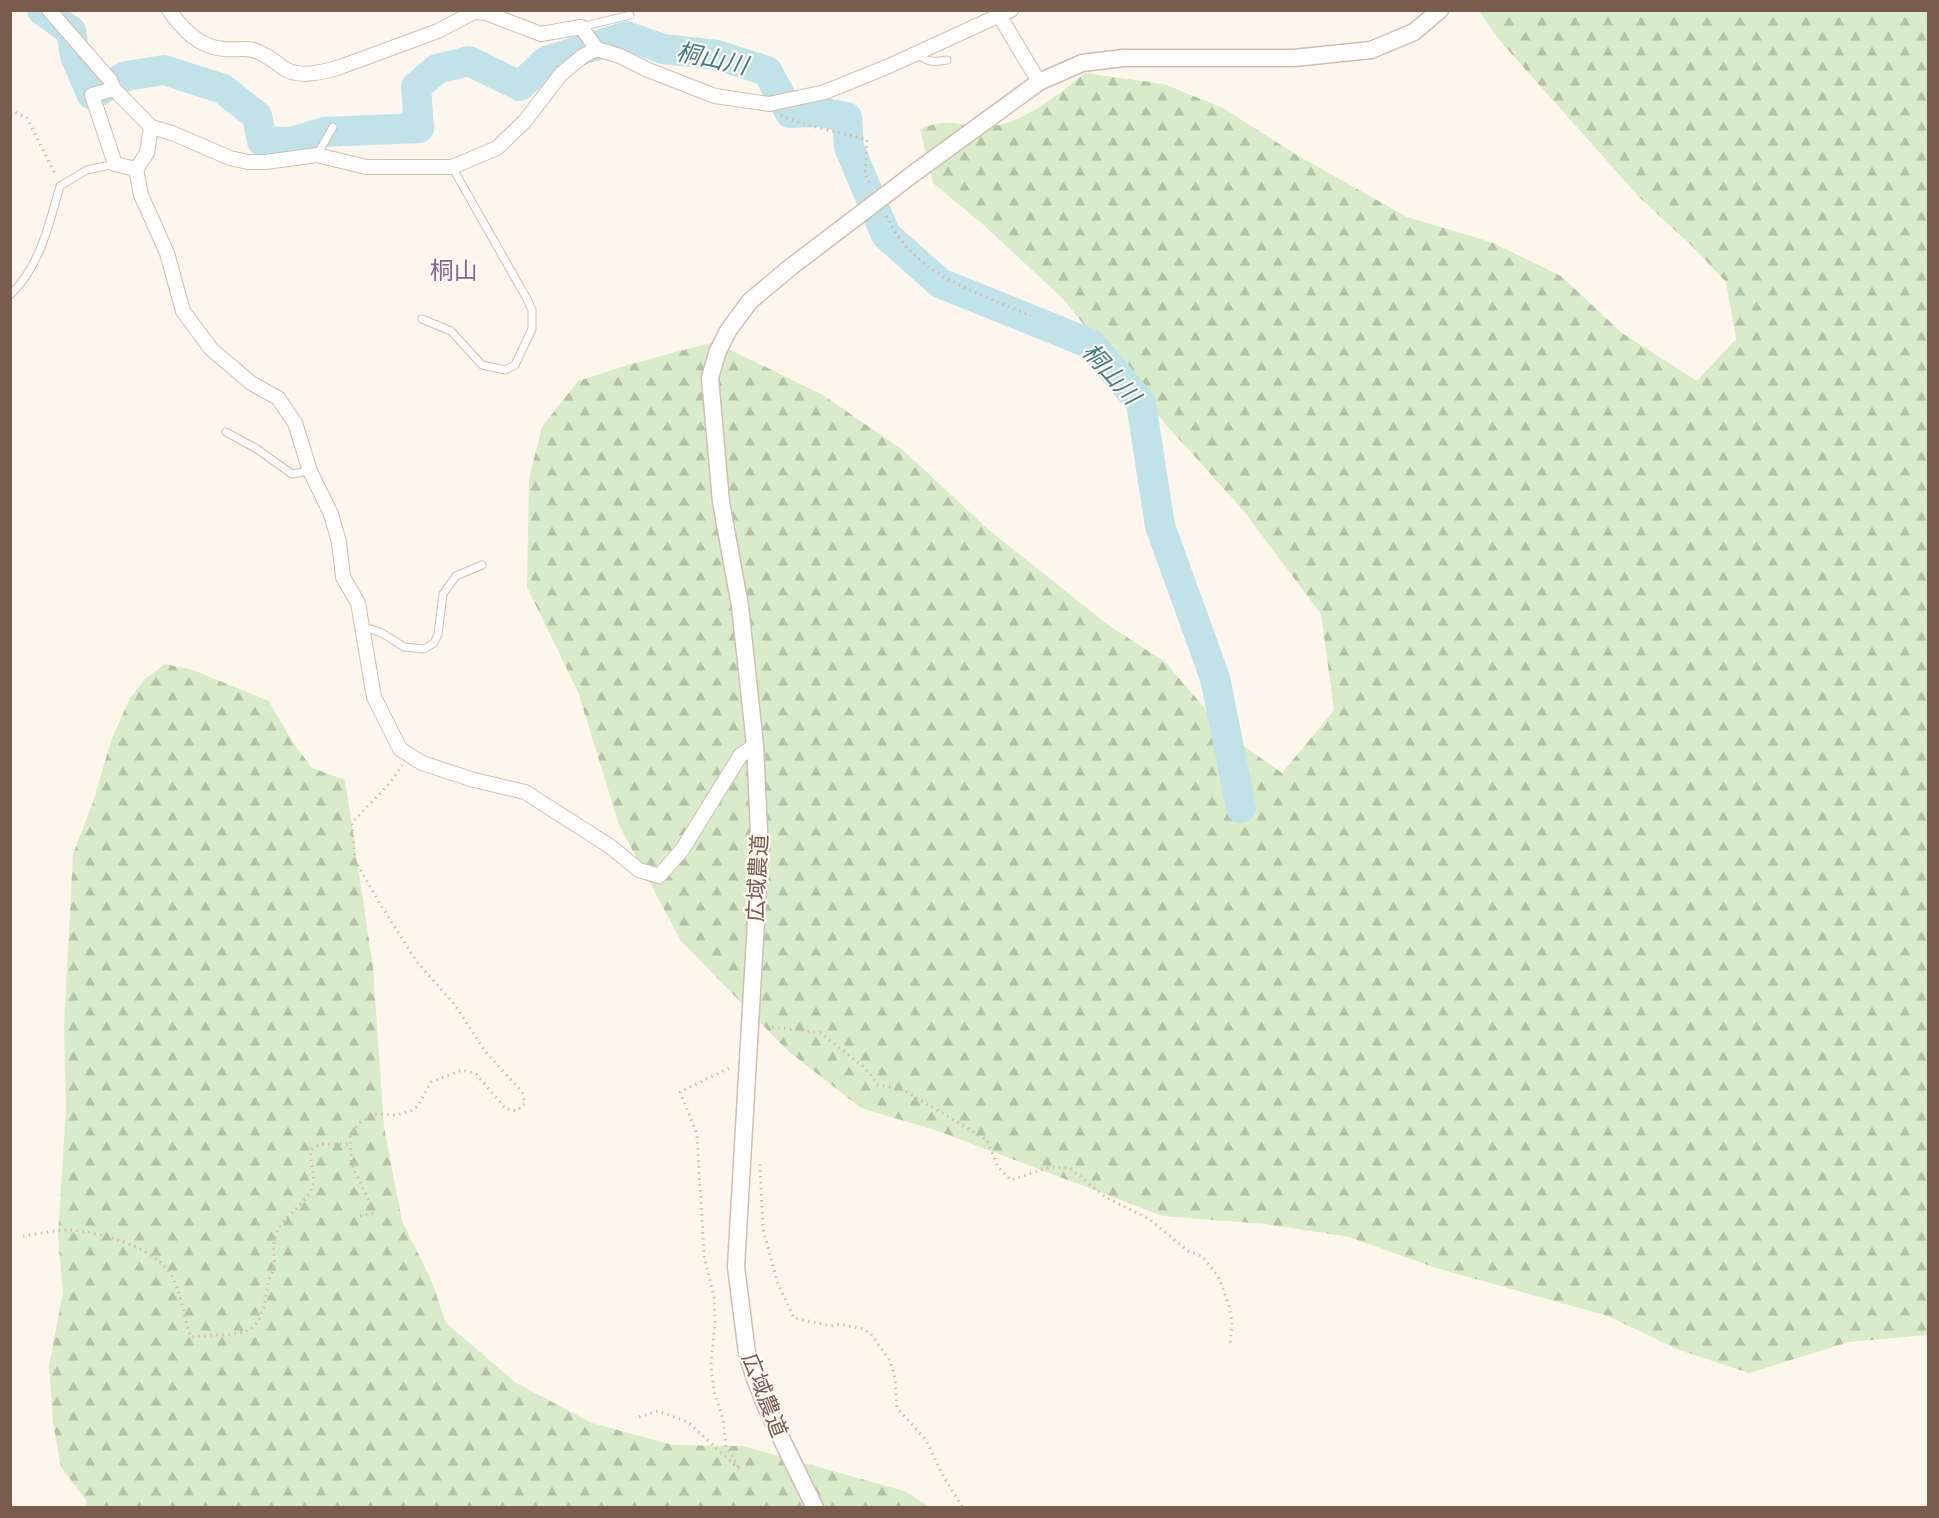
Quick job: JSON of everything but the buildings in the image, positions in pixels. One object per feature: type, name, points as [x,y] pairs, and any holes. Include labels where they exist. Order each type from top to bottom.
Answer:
[{"type":"street","points":[[49,10],[110,80],[114,89],[151,127],[172,133],[230,158],[248,162],[266,162],[317,155],[366,167],[452,167],[497,148],[525,121],[561,74],[583,56],[597,49]]},
{"type":"street","points":[[169,10],[187,34],[207,45],[222,49],[252,50],[275,59],[293,73],[325,72],[438,31],[474,12],[486,13],[541,34],[581,27],[597,49],[620,56],[648,70],[715,96],[769,104],[825,92],[1005,13],[1039,82]]},
{"type":"street","name":"広域農道","points":[[815,1508],[767,1409],[747,1353],[736,1267],[760,852],[755,745],[740,606],[722,502],[710,378],[717,353],[728,331],[750,301],[792,266],[917,171],[1039,82],[1082,63],[1123,58],[1294,58],[1371,50],[1414,32],[1440,10]]},
{"type":"street","points":[[114,89],[92,95],[115,164],[136,169]]},
{"type":"street","points":[[151,127],[147,153],[136,169],[141,195],[167,253],[183,311],[211,349],[251,382],[278,398],[289,411],[310,471],[331,513],[339,542],[343,577],[358,603],[374,697],[400,749],[422,763],[474,780],[525,792],[611,847],[639,870],[659,876],[682,850],[740,756],[755,745]]},
{"type":"lane","points":[[581,27],[630,15]]},
{"type":"lane","points":[[917,53],[923,60],[933,62],[947,60]]},
{"type":"lane","points":[[317,155],[333,127]]},
{"type":"lane","points":[[10,295],[24,283],[44,242],[60,186],[87,170],[115,164]]},
{"type":"lane","points":[[422,319],[451,331],[482,365],[505,370],[515,365],[532,328],[532,310],[527,299],[452,167]]},
{"type":"lane","points":[[226,432],[257,449],[292,474],[310,471]]},
{"type":"lane","points":[[362,626],[382,633],[404,648],[424,649],[434,643],[438,634],[443,594],[456,576],[483,565]]},
{"type":"path","points":[[10,110],[27,118],[44,148],[60,186]]},
{"type":"path","points":[[360,1216],[375,1213],[352,1165],[348,1144],[353,1128],[359,1123],[375,1114],[397,1115],[411,1111],[418,1106],[431,1082],[462,1070],[476,1074],[506,1109],[517,1111],[525,1104],[522,1092],[485,1052],[455,1005],[417,962],[355,861],[352,824],[396,776],[402,764],[400,749]]},
{"type":"path","points":[[750,1024],[821,1033],[866,1068],[878,1085],[902,1089],[987,1140],[998,1167],[1011,1180],[1050,1167],[1070,1168],[1084,1177],[1105,1197],[1155,1222],[1188,1251],[1202,1256],[1218,1276],[1232,1323],[1230,1344]]},
{"type":"path","points":[[639,1417],[658,1411],[688,1422],[740,1470],[726,1446],[723,1419],[714,1391],[711,1364],[715,1323],[714,1297],[704,1256],[697,1134],[680,1092],[747,1059]]},
{"type":"path","points":[[23,1236],[69,1230],[102,1236],[147,1251],[156,1256],[170,1272],[191,1337],[220,1333],[231,1335],[250,1330],[262,1313],[274,1266],[272,1250],[275,1235],[280,1224],[310,1191],[315,1178],[309,1158],[311,1150],[320,1144],[348,1144]]},
{"type":"path","points":[[760,1160],[763,1229],[778,1284],[794,1318],[810,1323],[851,1326],[871,1334],[890,1362],[895,1378],[897,1408],[926,1440],[942,1474],[963,1508]]},
{"type":"green space","points":[[1479,11],[1928,11],[1928,1335],[1849,1342],[1749,1373],[1679,1350],[1608,1316],[1436,1268],[1349,1237],[1266,1224],[1163,1216],[935,1130],[861,1108],[788,1051],[681,941],[619,825],[578,692],[527,587],[529,478],[542,427],[578,381],[714,342],[823,395],[904,451],[989,530],[1108,625],[1164,661],[1228,735],[1282,773],[1334,710],[1321,614],[1242,509],[1152,409],[1064,300],[986,227],[933,183],[920,129],[941,123],[983,126],[1005,124],[1042,106],[1085,73],[1164,84],[1223,108],[1295,154],[1407,217],[1491,242],[1561,276],[1622,333],[1697,381],[1736,339],[1726,282],[1691,245],[1640,198],[1501,42]]},
{"type":"green space","points":[[165,664],[193,670],[269,701],[292,741],[312,768],[345,780],[373,967],[384,1127],[402,1221],[430,1277],[446,1323],[516,1383],[592,1423],[673,1445],[743,1446],[904,1491],[930,1507],[88,1508],[86,1500],[61,1467],[53,1422],[49,1366],[63,1292],[58,1237],[66,1108],[64,1026],[73,854],[92,805],[112,738],[130,698],[145,679]]},
{"type":"waterway","name":"桐山川","points":[[42,10],[71,31],[75,56],[92,95],[126,76],[164,70],[223,89],[257,116],[262,141],[292,142],[324,132],[419,128],[416,87],[437,69],[469,61],[520,86],[546,61],[627,36],[663,49],[717,55],[767,71],[790,113],[820,112],[847,117],[849,147],[886,235],[940,283],[1091,344],[1141,403],[1160,526],[1215,678],[1241,808]]},
{"type":"district","name":"桐山","points":[[454,271]]}]
